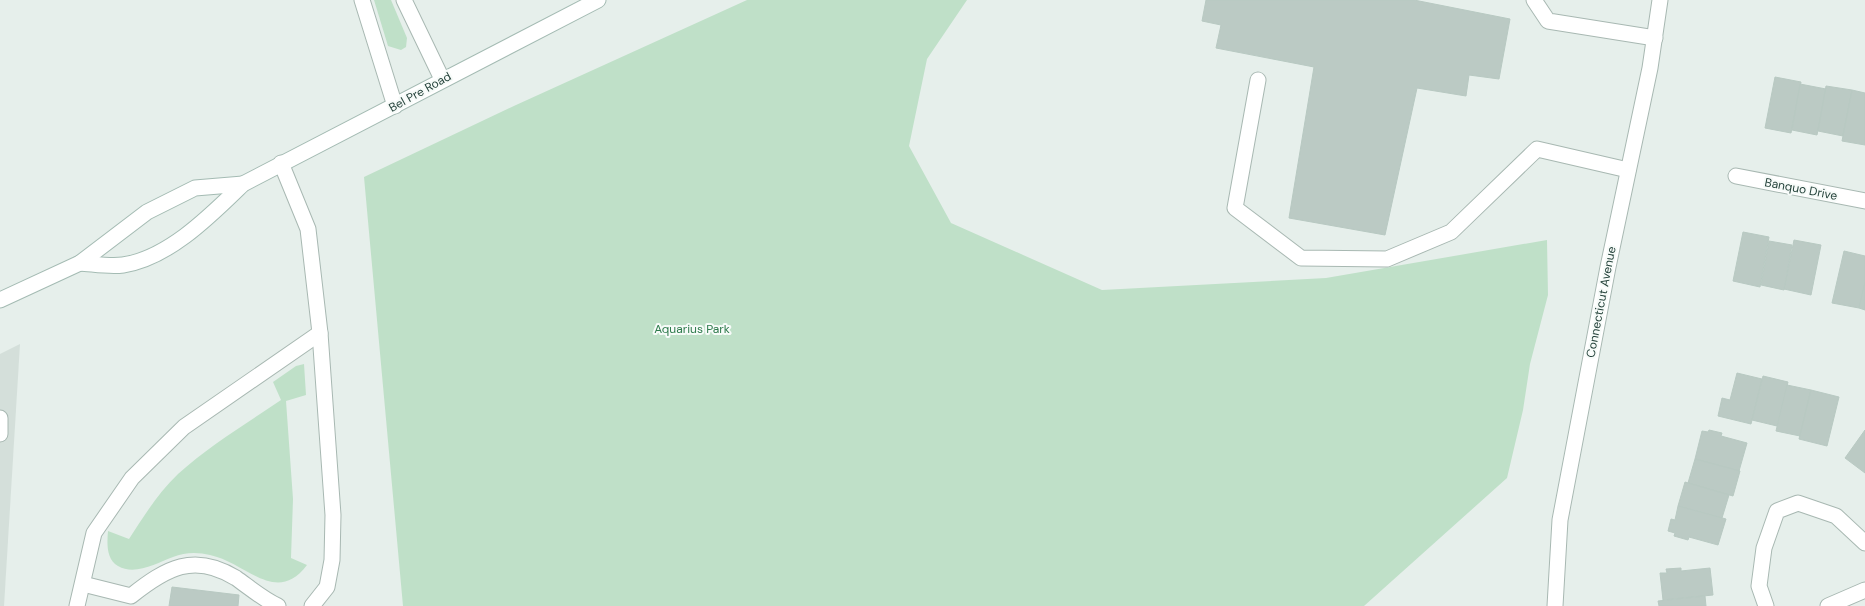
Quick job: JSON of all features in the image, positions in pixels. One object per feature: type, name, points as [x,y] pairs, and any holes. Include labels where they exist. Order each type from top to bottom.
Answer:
[{"type":"street","points":[[362,0],[395,106]]},
{"type":"street","points":[[404,0],[442,79]]},
{"type":"street","name":"Bel Pre Road","points":[[80,263],[123,265],[163,251],[210,216],[243,184],[280,163],[395,106],[442,79],[598,0]]},
{"type":"street","points":[[1534,0],[1548,21],[1655,38]]},
{"type":"street","name":"Connecticut Avenue","points":[[1555,606],[1560,520],[1655,38],[1660,0]]},
{"type":"street","points":[[1258,80],[1235,208],[1301,258],[1387,259],[1451,232],[1537,149],[1628,170]]},
{"type":"street","points":[[280,163],[308,229],[320,333],[333,524],[332,560],[327,587],[312,606]]},
{"type":"street","name":"Banquo Drive","points":[[1736,176],[1865,201]]},
{"type":"street","name":"Bel Pre Road","points":[[0,300],[80,263],[147,212],[195,188],[243,184]]},
{"type":"street","points":[[78,606],[94,533],[132,478],[184,427],[320,333]]},
{"type":"street","points":[[1766,606],[1759,586],[1764,548],[1777,511],[1798,503],[1836,516],[1865,543]]},
{"type":"street","points":[[82,584],[131,596],[158,575],[187,565],[200,564],[215,567],[272,603]]},
{"type":"street","points":[[1828,606],[1865,590]]},
{"type":"shaded area","points":[[20,344],[4,606],[0,606],[0,354]]},
{"type":"green space","points":[[374,0],[391,0],[407,38],[406,47],[401,50],[388,46]]},
{"type":"green space","name":"Aquarius Park","points":[[747,0],[967,0],[927,59],[909,146],[951,223],[1102,290],[1326,278],[1547,240],[1548,295],[1530,364],[1523,410],[1507,478],[1364,606],[403,606],[364,177],[516,105]]},
{"type":"green space","points":[[304,364],[306,395],[286,401],[293,499],[291,558],[307,565],[295,577],[284,582],[272,582],[224,559],[201,553],[182,554],[153,565],[132,570],[125,569],[114,563],[108,550],[108,531],[129,539],[158,497],[178,474],[215,445],[281,400],[273,382],[296,366]]},
{"type":"building","points":[[1206,0],[1414,0],[1510,19],[1499,79],[1469,75],[1466,96],[1417,88],[1385,235],[1289,218],[1314,67],[1216,48],[1221,25],[1202,21]]},
{"type":"building","points":[[1775,77],[1801,82],[1791,133],[1765,128]]},
{"type":"building","points":[[1800,84],[1826,89],[1817,135],[1792,130]]},
{"type":"building","points":[[1826,86],[1852,90],[1843,136],[1818,131]]},
{"type":"building","points":[[1852,90],[1865,93],[1865,145],[1842,141]]},
{"type":"building","points":[[1743,232],[1769,237],[1760,287],[1733,281]]},
{"type":"building","points":[[1794,240],[1821,245],[1811,295],[1784,289]]},
{"type":"building","points":[[1769,241],[1792,245],[1784,290],[1761,285]]},
{"type":"building","points":[[1844,251],[1865,256],[1865,282],[1859,308],[1832,303]]},
{"type":"building","points":[[1865,282],[1865,310],[1859,308]]},
{"type":"building","points":[[1737,373],[1762,379],[1751,424],[1718,416],[1722,398],[1730,400]]},
{"type":"building","points":[[1763,376],[1788,382],[1777,426],[1752,420]]},
{"type":"building","points":[[1787,385],[1811,390],[1800,436],[1776,431]]},
{"type":"building","points":[[1811,390],[1839,397],[1827,446],[1799,439]]},
{"type":"building","points":[[1709,430],[1722,433],[1721,436],[1747,443],[1739,471],[1695,459],[1702,431],[1708,432]]},
{"type":"building","points":[[1865,430],[1865,473],[1845,458]]},
{"type":"building","points":[[1695,459],[1740,471],[1733,496],[1688,483]]},
{"type":"building","points":[[1685,482],[1729,495],[1722,518],[1678,506]]},
{"type":"building","points":[[1678,506],[1726,519],[1718,545],[1689,537],[1688,540],[1674,536],[1675,533],[1668,531],[1671,519],[1675,520]]},
{"type":"building","points":[[1681,568],[1681,571],[1710,568],[1713,595],[1663,600],[1660,573],[1667,573],[1666,569]]},
{"type":"building","points":[[172,587],[239,595],[238,606],[169,606]]},
{"type":"building","points":[[1705,596],[1706,606],[1659,606],[1658,601]]}]
